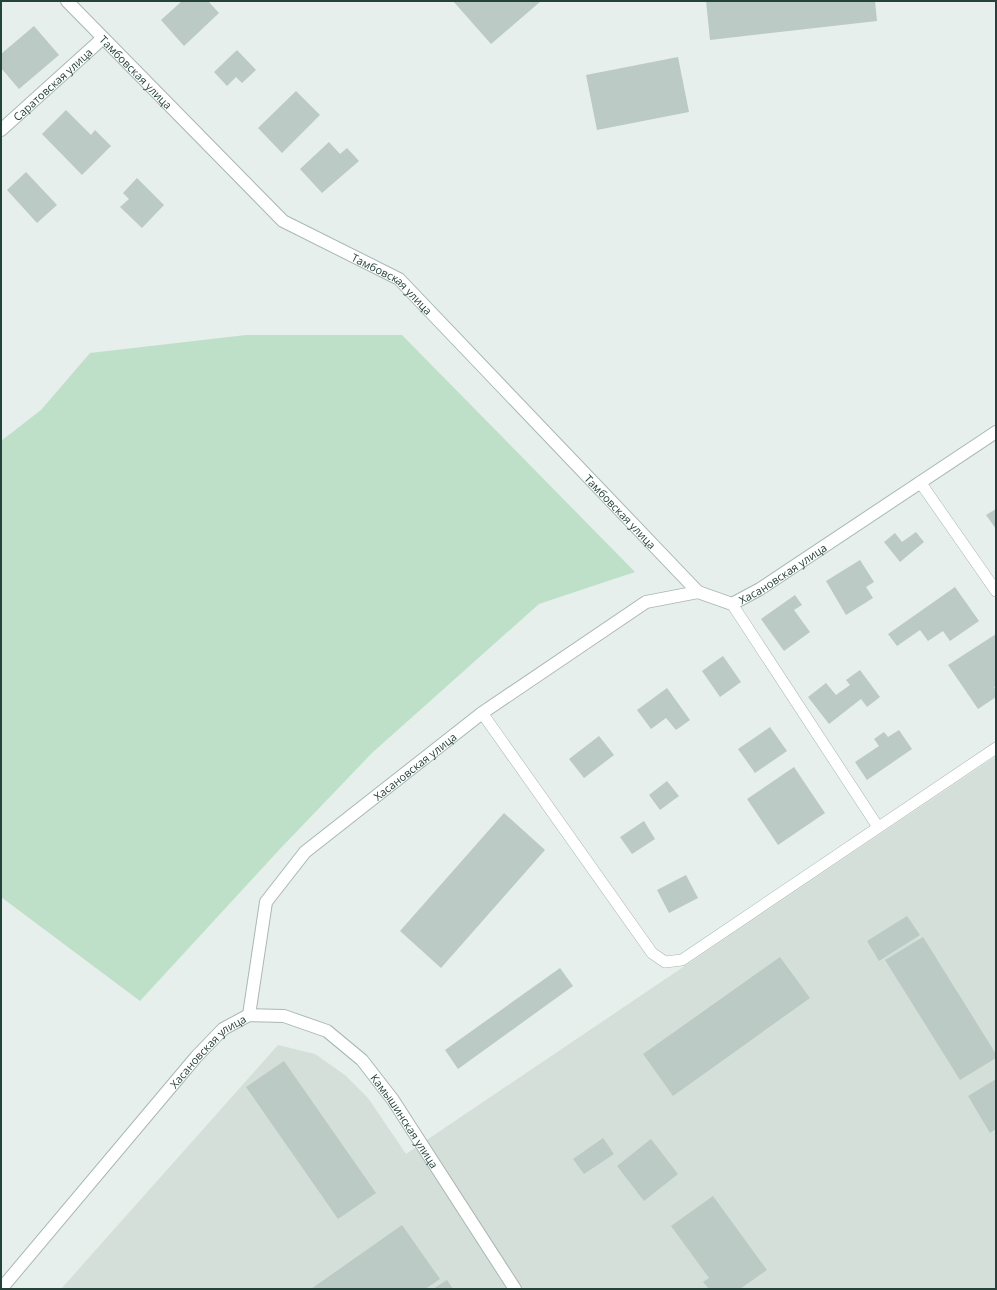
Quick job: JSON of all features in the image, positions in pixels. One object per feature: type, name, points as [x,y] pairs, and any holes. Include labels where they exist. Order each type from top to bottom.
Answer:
[{"type":"street","name":"Тамбовская улица","points":[[67,1],[283,221],[399,279],[698,592]]},
{"type":"street","name":"Саратовская улица","points":[[1,130],[103,38]]},
{"type":"street","name":"Хасановская улица","points":[[1,1289],[196,1057],[223,1029],[249,1015],[266,902],[305,852],[482,713],[646,602],[698,592],[732,604],[760,589],[996,432]]},
{"type":"street","name":"Камышинская улица","points":[[249,1015],[284,1016],[327,1031],[362,1060],[393,1100],[514,1289]]},
{"type":"lane","points":[[920,482],[996,591]]},
{"type":"lane","points":[[732,604],[878,827]]},
{"type":"lane","points":[[482,713],[652,953],[665,962],[682,960],[996,748]]},
{"type":"shaded area","points":[[996,756],[996,1289],[61,1289],[278,1045],[315,1054],[345,1075],[368,1098],[406,1154]]},
{"type":"green space","points":[[246,335],[402,335],[635,572],[539,604],[372,753],[279,850],[140,1001],[1,897],[1,441],[41,410],[90,353]]},
{"type":"building","points":[[182,1],[208,1],[219,13],[184,46],[161,20]]},
{"type":"building","points":[[453,1],[541,1],[491,44]]},
{"type":"building","points":[[706,1],[875,1],[877,21],[710,40]]},
{"type":"building","points":[[34,26],[59,55],[19,89],[1,68],[1,54]]},
{"type":"building","points":[[237,50],[256,70],[242,83],[236,77],[227,86],[214,72]]},
{"type":"building","points":[[678,57],[689,112],[597,130],[586,75]]},
{"type":"building","points":[[296,91],[320,115],[282,153],[258,128]]},
{"type":"building","points":[[66,110],[91,135],[95,130],[111,146],[82,175],[42,134]]},
{"type":"building","points":[[329,142],[340,154],[347,148],[359,161],[322,193],[300,169]]},
{"type":"building","points":[[26,172],[57,205],[37,223],[7,190]]},
{"type":"building","points":[[137,178],[164,205],[142,228],[120,207],[129,199],[123,193]]},
{"type":"building","points":[[996,509],[996,529],[986,515]]},
{"type":"building","points":[[916,532],[924,542],[900,562],[884,542],[895,533],[902,542]]},
{"type":"building","points":[[860,560],[874,582],[866,587],[873,598],[846,615],[826,581]]},
{"type":"building","points":[[955,587],[979,621],[950,641],[943,631],[928,641],[920,630],[897,646],[888,634]]},
{"type":"building","points":[[795,595],[802,605],[794,610],[810,632],[784,651],[761,619]]},
{"type":"building","points":[[996,634],[996,686],[994,687],[996,697],[978,709],[948,665]]},
{"type":"building","points":[[723,656],[741,682],[720,697],[702,671]]},
{"type":"building","points":[[860,670],[880,697],[867,707],[861,699],[829,724],[808,697],[826,683],[836,695],[850,685],[846,680]]},
{"type":"building","points":[[667,688],[690,720],[676,730],[666,718],[651,729],[637,710]]},
{"type":"building","points":[[770,727],[787,751],[755,773],[738,749]]},
{"type":"building","points":[[899,730],[912,749],[867,780],[855,762],[879,746],[874,739],[884,732],[888,737]]},
{"type":"building","points":[[599,736],[614,755],[584,778],[569,759]]},
{"type":"building","points":[[794,767],[825,813],[778,845],[747,799]]},
{"type":"building","points":[[667,781],[679,796],[660,810],[649,795]]},
{"type":"building","points":[[504,813],[545,850],[441,968],[400,931]]},
{"type":"building","points":[[644,821],[655,839],[632,854],[620,837]]},
{"type":"building","points":[[686,875],[698,898],[669,913],[657,890]]},
{"type":"building","points":[[907,916],[920,935],[879,961],[867,941]]},
{"type":"building","points":[[923,937],[996,1054],[996,1058],[960,1080],[885,960]]},
{"type":"building","points":[[780,957],[810,998],[673,1096],[643,1054]]},
{"type":"building","points":[[560,968],[573,986],[458,1069],[445,1050]]},
{"type":"building","points":[[284,1061],[376,1193],[338,1219],[246,1087]]},
{"type":"building","points":[[996,1079],[996,1129],[990,1133],[968,1096]]},
{"type":"building","points":[[603,1138],[614,1154],[584,1174],[573,1159]]},
{"type":"building","points":[[651,1139],[678,1174],[644,1201],[617,1166]]},
{"type":"building","points":[[713,1196],[767,1270],[740,1289],[709,1289],[703,1282],[709,1278],[671,1226]]},
{"type":"building","points":[[402,1225],[440,1279],[425,1289],[311,1289]]},
{"type":"building","points":[[447,1280],[453,1289],[433,1289]]}]
